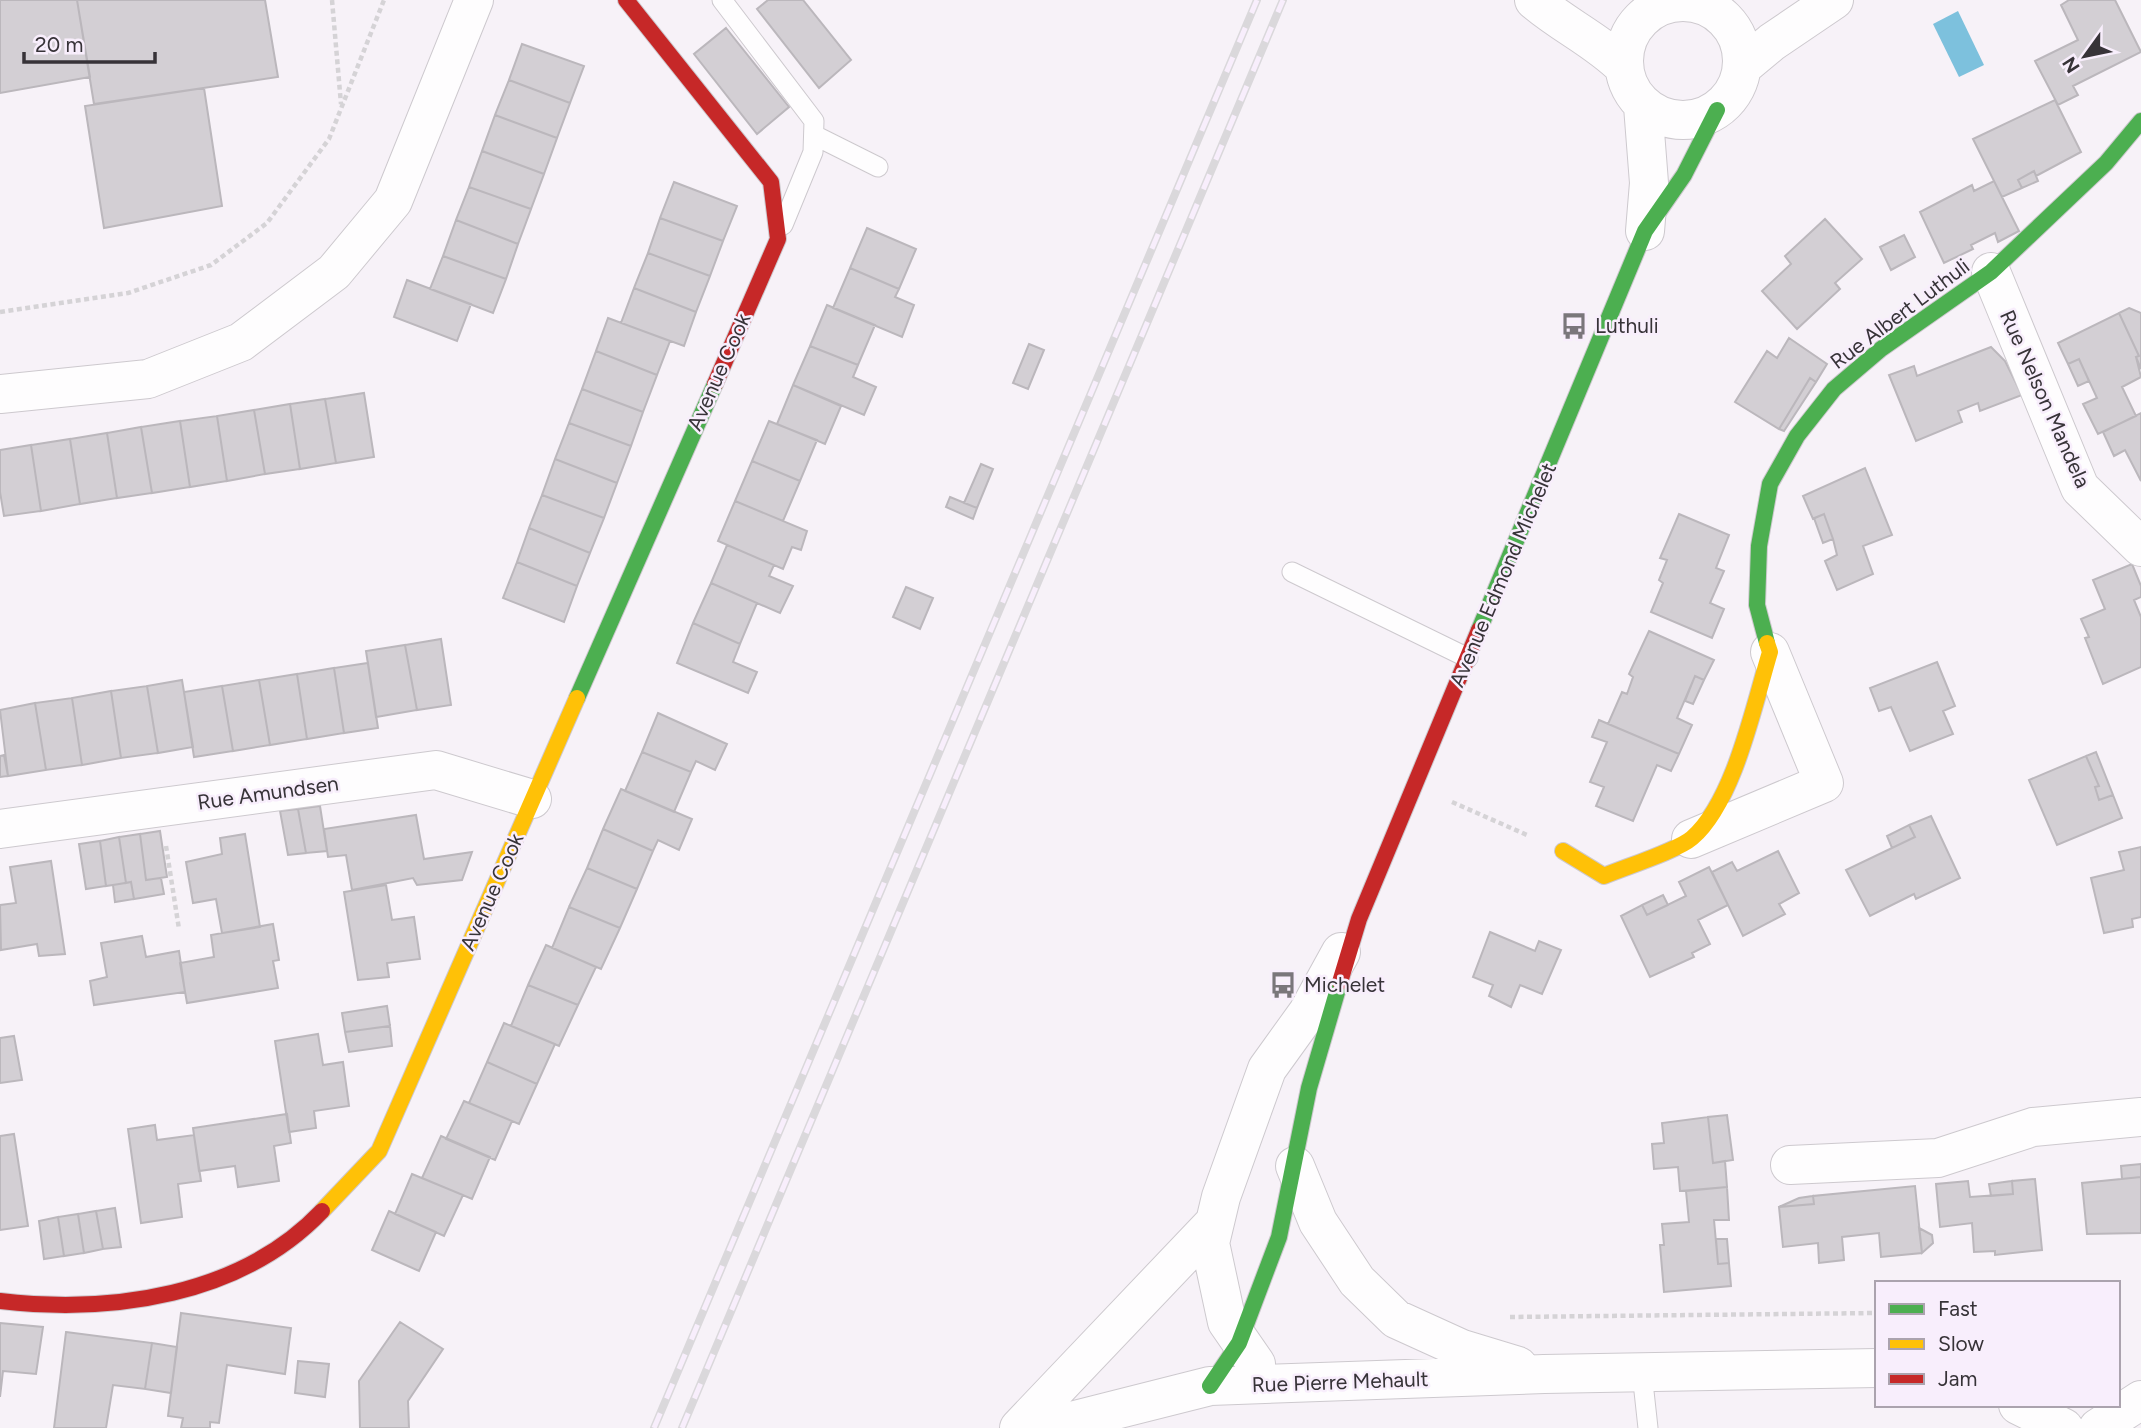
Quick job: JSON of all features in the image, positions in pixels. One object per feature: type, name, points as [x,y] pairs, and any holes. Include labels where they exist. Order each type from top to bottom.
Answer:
[{"type":"street","points":[[0,394],[148,379],[241,342],[334,272],[393,201],[474,0]]},
{"type":"street","points":[[626,0],[771,182],[778,239]]},
{"type":"street","points":[[1534,0],[1552,16],[1601,45],[1623,67]]},
{"type":"street","points":[[1742,67],[1772,42],[1834,0]]},
{"type":"street","points":[[1690,1],[1711,8],[1726,19],[1736,33],[1742,67],[1738,84],[1717,110],[1699,118],[1679,120],[1660,116],[1643,106],[1630,88],[1623,67],[1625,47],[1633,29],[1646,14],[1664,5],[1690,1]]},
{"type":"street","name":"Avenue Edmond Michelet","points":[[1643,106],[1649,183],[1645,231]]},
{"type":"street","name":"Avenue Edmond Michelet","points":[[1210,1386],[1239,1343],[1279,1237],[1309,1088],[1359,919],[1645,231],[1684,175],[1717,110]]},
{"type":"street","name":"Rue Albert Luthuli","points":[[1770,652],[1757,605],[1759,545],[1770,484],[1797,436],[1834,389],[1881,349],[1991,272],[2106,163],[2141,121]]},
{"type":"street","name":"Avenue Cook","points":[[0,1300],[44,1306],[144,1301],[230,1275],[304,1230],[379,1151],[778,239]]},
{"type":"street","name":"Rue Nelson Mandela","points":[[1991,272],[2080,488],[2141,547]]},
{"type":"street","points":[[1690,839],[1715,811],[1742,746],[1770,652]]},
{"type":"street","points":[[1563,851],[1604,876],[1824,783],[1770,652]]},
{"type":"street","name":"Rue Amundsen","points":[[0,829],[436,770],[532,799]]},
{"type":"street","points":[[1272,1384],[1239,1343],[1227,1322],[1210,1243],[1221,1197],[1267,1069],[1308,1012],[1359,919]]},
{"type":"street","points":[[1790,1165],[1938,1158],[2034,1127],[2141,1117]]},
{"type":"street","points":[[1295,1166],[1318,1222],[1357,1281],[1396,1319],[1462,1349],[1544,1374]]},
{"type":"street","points":[[1019,1428],[1215,1222]]},
{"type":"street","name":"Rue Pierre Mehault","points":[[1044,1428],[1210,1386],[1544,1374],[1875,1368]]},
{"type":"street","points":[[2098,1428],[2141,1400]]},
{"type":"street","points":[[2022,1407],[2064,1428]]},
{"type":"lane","points":[[722,0],[814,121],[814,135],[878,167]]},
{"type":"lane","name":"Avenue Cook","points":[[778,239],[813,152],[814,135]]},
{"type":"lane","points":[[1292,572],[1468,658]]},
{"type":"lane","points":[[1642,1373],[1648,1428]]},
{"type":"path","points":[[332,0],[342,106]]},
{"type":"path","points":[[0,312],[128,293],[211,265],[267,223],[329,139],[384,0]]},
{"type":"path","points":[[1415,786],[1563,851]]},
{"type":"path","points":[[160,807],[179,929]]},
{"type":"path","points":[[1500,1317],[1875,1313]]},
{"type":"water","points":[[1958,11],[1984,65],[1959,77],[1933,24]]},
{"type":"building","points":[[0,0],[77,0],[90,77],[0,93]]},
{"type":"building","points":[[77,0],[265,0],[278,77],[94,104]]},
{"type":"building","points":[[768,0],[803,0],[851,60],[819,88],[757,9]]},
{"type":"building","points":[[2069,0],[2115,0],[2141,52],[2073,86],[2078,95],[2058,105],[2035,61],[2078,40],[2061,5]]},
{"type":"building","points":[[726,28],[789,107],[757,134],[694,54]]},
{"type":"building","points":[[522,44],[584,66],[570,103],[509,80]]},
{"type":"building","points":[[509,80],[570,103],[557,138],[495,115]]},
{"type":"building","points":[[204,88],[222,206],[104,228],[85,106]]},
{"type":"building","points":[[2055,100],[2081,152],[2036,176],[2034,171],[2018,180],[2022,188],[2002,197],[1973,139]]},
{"type":"building","points":[[495,115],[557,138],[544,174],[482,151]]},
{"type":"building","points":[[482,151],[544,174],[531,209],[469,187]]},
{"type":"building","points":[[2034,171],[2038,181],[2022,188],[2018,180]]},
{"type":"building","points":[[1994,181],[2019,231],[1998,242],[1995,233],[1971,245],[1973,249],[1944,263],[1920,212],[1972,185],[1974,191]]},
{"type":"building","points":[[674,182],[737,206],[723,241],[660,218]]},
{"type":"building","points":[[469,187],[531,209],[518,244],[456,220]]},
{"type":"building","points":[[660,218],[723,241],[710,276],[648,253]]},
{"type":"building","points":[[1825,219],[1862,259],[1835,283],[1840,289],[1797,329],[1762,291],[1791,264],[1785,256]]},
{"type":"building","points":[[456,220],[518,244],[506,279],[443,256]]},
{"type":"building","points":[[867,228],[916,249],[899,289],[850,268]]},
{"type":"building","points":[[1904,235],[1915,257],[1891,270],[1880,247]]},
{"type":"building","points":[[648,253],[710,276],[696,312],[634,288]]},
{"type":"building","points":[[443,256],[506,279],[493,313],[430,289]]},
{"type":"building","points":[[850,268],[899,289],[895,297],[914,305],[902,337],[833,308]]},
{"type":"building","points":[[407,280],[471,304],[457,341],[394,317]]},
{"type":"building","points":[[634,288],[696,312],[684,346],[621,323]]},
{"type":"building","points":[[827,305],[875,325],[858,365],[810,346]]},
{"type":"building","points":[[2129,308],[2141,313],[2141,369],[2136,357],[2139,356],[2119,313]]},
{"type":"building","points":[[2119,313],[2139,356],[2136,357],[2141,377],[2122,387],[2136,416],[2098,434],[2083,404],[2097,398],[2079,359],[2068,364],[2058,343]]},
{"type":"building","points":[[608,318],[670,341],[657,375],[596,351]]},
{"type":"building","points":[[1789,338],[1827,364],[1816,382],[1810,378],[1779,429],[1735,402],[1767,351],[1777,358]]},
{"type":"building","points":[[1029,344],[1044,350],[1028,389],[1013,383]]},
{"type":"building","points":[[810,346],[858,365],[853,377],[876,387],[864,415],[793,385]]},
{"type":"building","points":[[1991,347],[2005,361],[2022,395],[1980,411],[1978,403],[1958,411],[1962,422],[1916,441],[1889,375],[1914,366],[1917,376]]},
{"type":"building","points":[[596,351],[657,375],[643,412],[582,389]]},
{"type":"building","points":[[2079,359],[2089,381],[2078,386],[2068,364]]},
{"type":"building","points":[[1810,378],[1816,382],[1784,431],[1779,429]]},
{"type":"building","points":[[793,385],[841,406],[825,444],[777,424]]},
{"type":"building","points":[[582,389],[643,412],[631,446],[569,423]]},
{"type":"building","points":[[364,393],[374,457],[336,463],[325,399]]},
{"type":"building","points":[[325,399],[336,463],[300,469],[290,404]]},
{"type":"building","points":[[290,404],[300,469],[265,474],[254,410]]},
{"type":"building","points":[[254,410],[265,474],[227,481],[217,416]]},
{"type":"building","points":[[2141,413],[2141,481],[2125,450],[2114,456],[2103,432]]},
{"type":"building","points":[[217,416],[227,481],[190,487],[180,421]]},
{"type":"building","points":[[180,421],[190,487],[152,493],[141,427]]},
{"type":"building","points":[[769,421],[817,440],[800,481],[752,461]]},
{"type":"building","points":[[569,423],[631,446],[617,483],[555,459]]},
{"type":"building","points":[[141,427],[152,493],[117,498],[107,433]]},
{"type":"building","points":[[107,433],[117,498],[80,504],[70,439]]},
{"type":"building","points":[[70,439],[80,504],[41,511],[31,445]]},
{"type":"building","points":[[31,445],[41,511],[4,516],[0,492],[0,450]]},
{"type":"building","points":[[555,459],[617,483],[604,518],[542,495]]},
{"type":"building","points":[[752,461],[800,481],[783,521],[735,501]]},
{"type":"building","points":[[981,464],[993,469],[977,508],[964,503]]},
{"type":"building","points":[[1865,468],[1892,535],[1863,546],[1873,574],[1837,590],[1825,561],[1837,555],[1824,514],[1813,519],[1803,496]]},
{"type":"building","points":[[542,495],[604,518],[590,553],[529,528]]},
{"type":"building","points":[[950,497],[977,508],[973,519],[946,507]]},
{"type":"building","points":[[735,501],[807,531],[801,550],[792,547],[783,569],[718,541]]},
{"type":"building","points":[[1679,514],[1729,535],[1716,568],[1724,571],[1710,603],[1724,609],[1712,638],[1651,612],[1663,583],[1659,580],[1667,560],[1660,558]]},
{"type":"building","points":[[1824,514],[1833,539],[1823,543],[1814,518]]},
{"type":"building","points":[[529,528],[590,553],[577,586],[517,562]]},
{"type":"building","points":[[727,545],[774,565],[769,576],[793,586],[780,613],[711,583]]},
{"type":"building","points":[[517,562],[577,586],[564,622],[503,598]]},
{"type":"building","points":[[2132,564],[2141,586],[2141,597],[2134,600],[2141,617],[2141,667],[2103,684],[2085,638],[2089,637],[2081,619],[2105,609],[2093,580]]},
{"type":"building","points":[[711,583],[757,603],[740,644],[693,623]]},
{"type":"building","points":[[906,587],[933,598],[920,629],[893,617]]},
{"type":"building","points":[[693,623],[740,644],[733,662],[757,672],[748,693],[677,663]]},
{"type":"building","points":[[1649,631],[1714,660],[1704,680],[1695,676],[1677,718],[1692,725],[1679,754],[1608,724],[1622,692],[1627,694],[1633,677],[1629,674]]},
{"type":"building","points":[[441,639],[451,705],[417,710],[405,645]]},
{"type":"building","points":[[405,645],[417,710],[376,717],[366,651]]},
{"type":"building","points":[[1937,662],[1955,706],[1943,711],[1953,734],[1910,751],[1891,707],[1879,711],[1870,688]]},
{"type":"building","points":[[368,663],[378,728],[344,733],[334,668]]},
{"type":"building","points":[[334,668],[344,733],[307,739],[297,674]]},
{"type":"building","points":[[297,674],[307,739],[270,745],[259,680]]},
{"type":"building","points":[[1695,676],[1704,680],[1693,704],[1685,701]]},
{"type":"building","points":[[182,680],[193,747],[158,753],[147,686]]},
{"type":"building","points":[[259,680],[270,745],[233,751],[222,686]]},
{"type":"building","points":[[147,686],[158,753],[121,758],[111,691]]},
{"type":"building","points":[[222,686],[233,751],[194,757],[184,692]]},
{"type":"building","points":[[111,691],[121,758],[82,765],[72,698]]},
{"type":"building","points":[[72,698],[82,765],[46,770],[35,703]]},
{"type":"building","points":[[35,703],[46,770],[8,776],[0,710]]},
{"type":"building","points":[[658,713],[727,744],[715,770],[696,761],[691,772],[642,752]]},
{"type":"building","points":[[1599,720],[1679,754],[1671,771],[1657,765],[1633,821],[1596,806],[1604,787],[1590,782],[1607,742],[1592,737]]},
{"type":"building","points":[[642,752],[691,772],[674,812],[625,791]]},
{"type":"building","points":[[2096,752],[2113,795],[2099,800],[2095,787],[2099,786],[2086,756]]},
{"type":"building","points":[[4,755],[8,776],[0,777],[0,756]]},
{"type":"building","points":[[2086,756],[2099,786],[2095,787],[2099,800],[2113,795],[2122,818],[2057,845],[2029,780]]},
{"type":"building","points":[[621,789],[692,819],[679,850],[658,840],[653,851],[603,829]]},
{"type":"building","points":[[320,806],[327,851],[306,853],[298,809]]},
{"type":"building","points":[[298,809],[306,853],[288,855],[280,811]]},
{"type":"building","points":[[416,815],[424,859],[472,852],[462,880],[417,885],[413,878],[352,890],[346,855],[328,857],[324,829]]},
{"type":"building","points":[[1931,816],[1960,878],[1916,899],[1914,894],[1870,916],[1846,870],[1915,837],[1909,825]]},
{"type":"building","points":[[1909,825],[1915,837],[1892,848],[1887,836]]},
{"type":"building","points":[[603,829],[653,851],[637,889],[587,868]]},
{"type":"building","points":[[160,831],[167,877],[146,880],[140,834]]},
{"type":"building","points":[[140,834],[146,880],[161,878],[164,894],[134,899],[131,882],[126,883],[119,837]]},
{"type":"building","points":[[245,834],[260,927],[222,933],[216,899],[193,903],[186,862],[222,854],[220,838]]},
{"type":"building","points":[[119,837],[126,883],[106,886],[100,841]]},
{"type":"building","points":[[100,841],[106,886],[86,889],[79,844]]},
{"type":"building","points":[[2141,847],[2141,917],[2132,919],[2133,927],[2104,933],[2091,878],[2124,870],[2119,852]]},
{"type":"building","points":[[1778,851],[1799,893],[1779,904],[1785,914],[1743,936],[1712,872],[1732,862],[1737,871]]},
{"type":"building","points":[[51,861],[65,954],[39,956],[37,944],[1,950],[0,905],[16,903],[10,867]]},
{"type":"building","points":[[1709,867],[1728,905],[1698,920],[1710,944],[1692,953],[1694,957],[1650,977],[1621,916],[1642,905],[1647,915],[1686,896],[1679,882]]},
{"type":"building","points":[[587,868],[637,889],[620,928],[569,907]]},
{"type":"building","points":[[131,882],[134,899],[115,902],[113,885]]},
{"type":"building","points":[[386,885],[392,920],[414,917],[420,959],[387,963],[389,977],[358,980],[344,892]]},
{"type":"building","points":[[1663,895],[1668,905],[1647,915],[1642,905]]},
{"type":"building","points":[[569,907],[620,928],[601,969],[552,948]]},
{"type":"building","points":[[273,924],[279,960],[273,961],[278,988],[187,1003],[180,963],[214,957],[211,935]]},
{"type":"building","points":[[1490,932],[1535,951],[1539,941],[1561,950],[1542,994],[1520,985],[1511,1007],[1489,996],[1493,985],[1473,977]]},
{"type":"building","points":[[142,936],[146,957],[179,951],[185,992],[94,1005],[90,981],[107,977],[101,943]]},
{"type":"building","points":[[546,945],[596,967],[578,1005],[528,985]]},
{"type":"building","points":[[528,985],[578,1005],[559,1046],[511,1026]]},
{"type":"building","points":[[387,1006],[390,1026],[345,1032],[342,1013]]},
{"type":"building","points":[[504,1023],[555,1044],[537,1084],[487,1062]]},
{"type":"building","points":[[390,1026],[392,1046],[349,1052],[345,1032]]},
{"type":"building","points":[[318,1034],[323,1065],[343,1062],[349,1106],[314,1111],[316,1128],[289,1132],[275,1041]]},
{"type":"building","points":[[14,1036],[22,1080],[0,1083],[0,1038]]},
{"type":"building","points":[[487,1062],[537,1084],[519,1124],[469,1103]]},
{"type":"building","points":[[464,1101],[512,1121],[495,1160],[446,1139]]},
{"type":"building","points":[[287,1114],[291,1143],[274,1146],[279,1181],[238,1187],[235,1166],[199,1171],[193,1128]]},
{"type":"building","points":[[1727,1115],[1733,1160],[1713,1163],[1708,1117]]},
{"type":"building","points":[[1708,1117],[1713,1163],[1725,1161],[1727,1187],[1680,1191],[1678,1167],[1654,1169],[1652,1144],[1664,1143],[1662,1123]]},
{"type":"building","points":[[155,1125],[157,1140],[194,1135],[201,1181],[178,1184],[182,1217],[141,1223],[128,1129]]},
{"type":"building","points":[[14,1134],[28,1226],[0,1230],[0,1136]]},
{"type":"building","points":[[441,1136],[490,1157],[472,1199],[422,1178]]},
{"type":"building","points":[[2141,1164],[2141,1177],[2122,1179],[2121,1166]]},
{"type":"building","points":[[412,1174],[463,1195],[444,1236],[395,1214]]},
{"type":"building","points":[[2141,1177],[2141,1233],[2087,1234],[2082,1183]]},
{"type":"building","points":[[2035,1179],[2042,1250],[1995,1255],[1995,1251],[1974,1252],[1972,1223],[1940,1227],[1936,1184],[1968,1181],[1970,1197],[2013,1194],[2012,1181]]},
{"type":"building","points":[[2012,1181],[2013,1194],[1991,1196],[1989,1184]]},
{"type":"building","points":[[1915,1186],[1922,1253],[1881,1257],[1879,1233],[1842,1237],[1844,1260],[1819,1263],[1818,1243],[1783,1247],[1779,1207],[1814,1204],[1813,1196]]},
{"type":"building","points":[[1727,1187],[1729,1220],[1714,1220],[1718,1264],[1729,1263],[1731,1286],[1664,1292],[1660,1245],[1664,1245],[1662,1224],[1689,1222],[1686,1191]]},
{"type":"building","points":[[1813,1196],[1814,1204],[1779,1207],[1799,1198]]},
{"type":"building","points":[[115,1208],[121,1247],[103,1249],[96,1211]]},
{"type":"building","points":[[96,1211],[103,1249],[84,1253],[78,1214]]},
{"type":"building","points":[[389,1211],[436,1232],[419,1271],[372,1250]]},
{"type":"building","points":[[78,1214],[84,1253],[64,1256],[58,1217]]},
{"type":"building","points":[[58,1217],[64,1256],[44,1259],[39,1221]]},
{"type":"building","points":[[1919,1228],[1932,1235],[1933,1243],[1922,1253]]},
{"type":"building","points":[[1716,1239],[1727,1239],[1729,1263],[1718,1264]]},
{"type":"building","points":[[181,1313],[291,1328],[285,1374],[227,1365],[219,1423],[210,1422],[210,1428],[181,1428],[183,1418],[168,1416]]},
{"type":"building","points":[[400,1322],[443,1349],[408,1401],[409,1428],[360,1428],[359,1381]]},
{"type":"building","points":[[0,1323],[43,1327],[36,1374],[3,1371],[0,1397]]},
{"type":"building","points":[[66,1332],[152,1343],[145,1389],[113,1385],[106,1428],[54,1428]]},
{"type":"building","points":[[152,1343],[177,1347],[171,1393],[145,1389]]},
{"type":"building","points":[[298,1361],[329,1364],[325,1397],[295,1393]]},
{"type":"railway","points":[[654,1428],[1257,0]]},
{"type":"railway","points":[[682,1428],[1283,0]]},
{"type":"traffic: fast","points":[[1479,630],[1645,231],[1684,175],[1717,110]]},
{"type":"traffic: fast","points":[[1767,643],[1757,605],[1759,546],[1770,484],[1797,436],[1834,389],[1881,349],[1991,272],[2106,163],[2141,121]]},
{"type":"traffic: fast","points":[[577,698],[715,384]]},
{"type":"traffic: fast","points":[[1210,1386],[1239,1343],[1279,1237],[1309,1088],[1340,982]]},
{"type":"traffic: slow","points":[[1563,851],[1604,876],[1663,853],[1692,838],[1707,822],[1731,777],[1770,652],[1767,643]]},
{"type":"traffic: slow","points":[[322,1211],[379,1151],[577,698]]},
{"type":"traffic: jam","points":[[626,0],[771,182],[778,239],[715,384]]},
{"type":"traffic: jam","points":[[1340,982],[1359,919],[1479,630]]},
{"type":"traffic: jam","points":[[0,1301],[86,1304],[130,1301],[173,1293],[214,1280],[253,1263],[290,1240],[322,1211]]},
{"type":"place","name":"Luthuli","points":[[1574,326]]},
{"type":"place","name":"Michelet","points":[[1283,985]]}]
